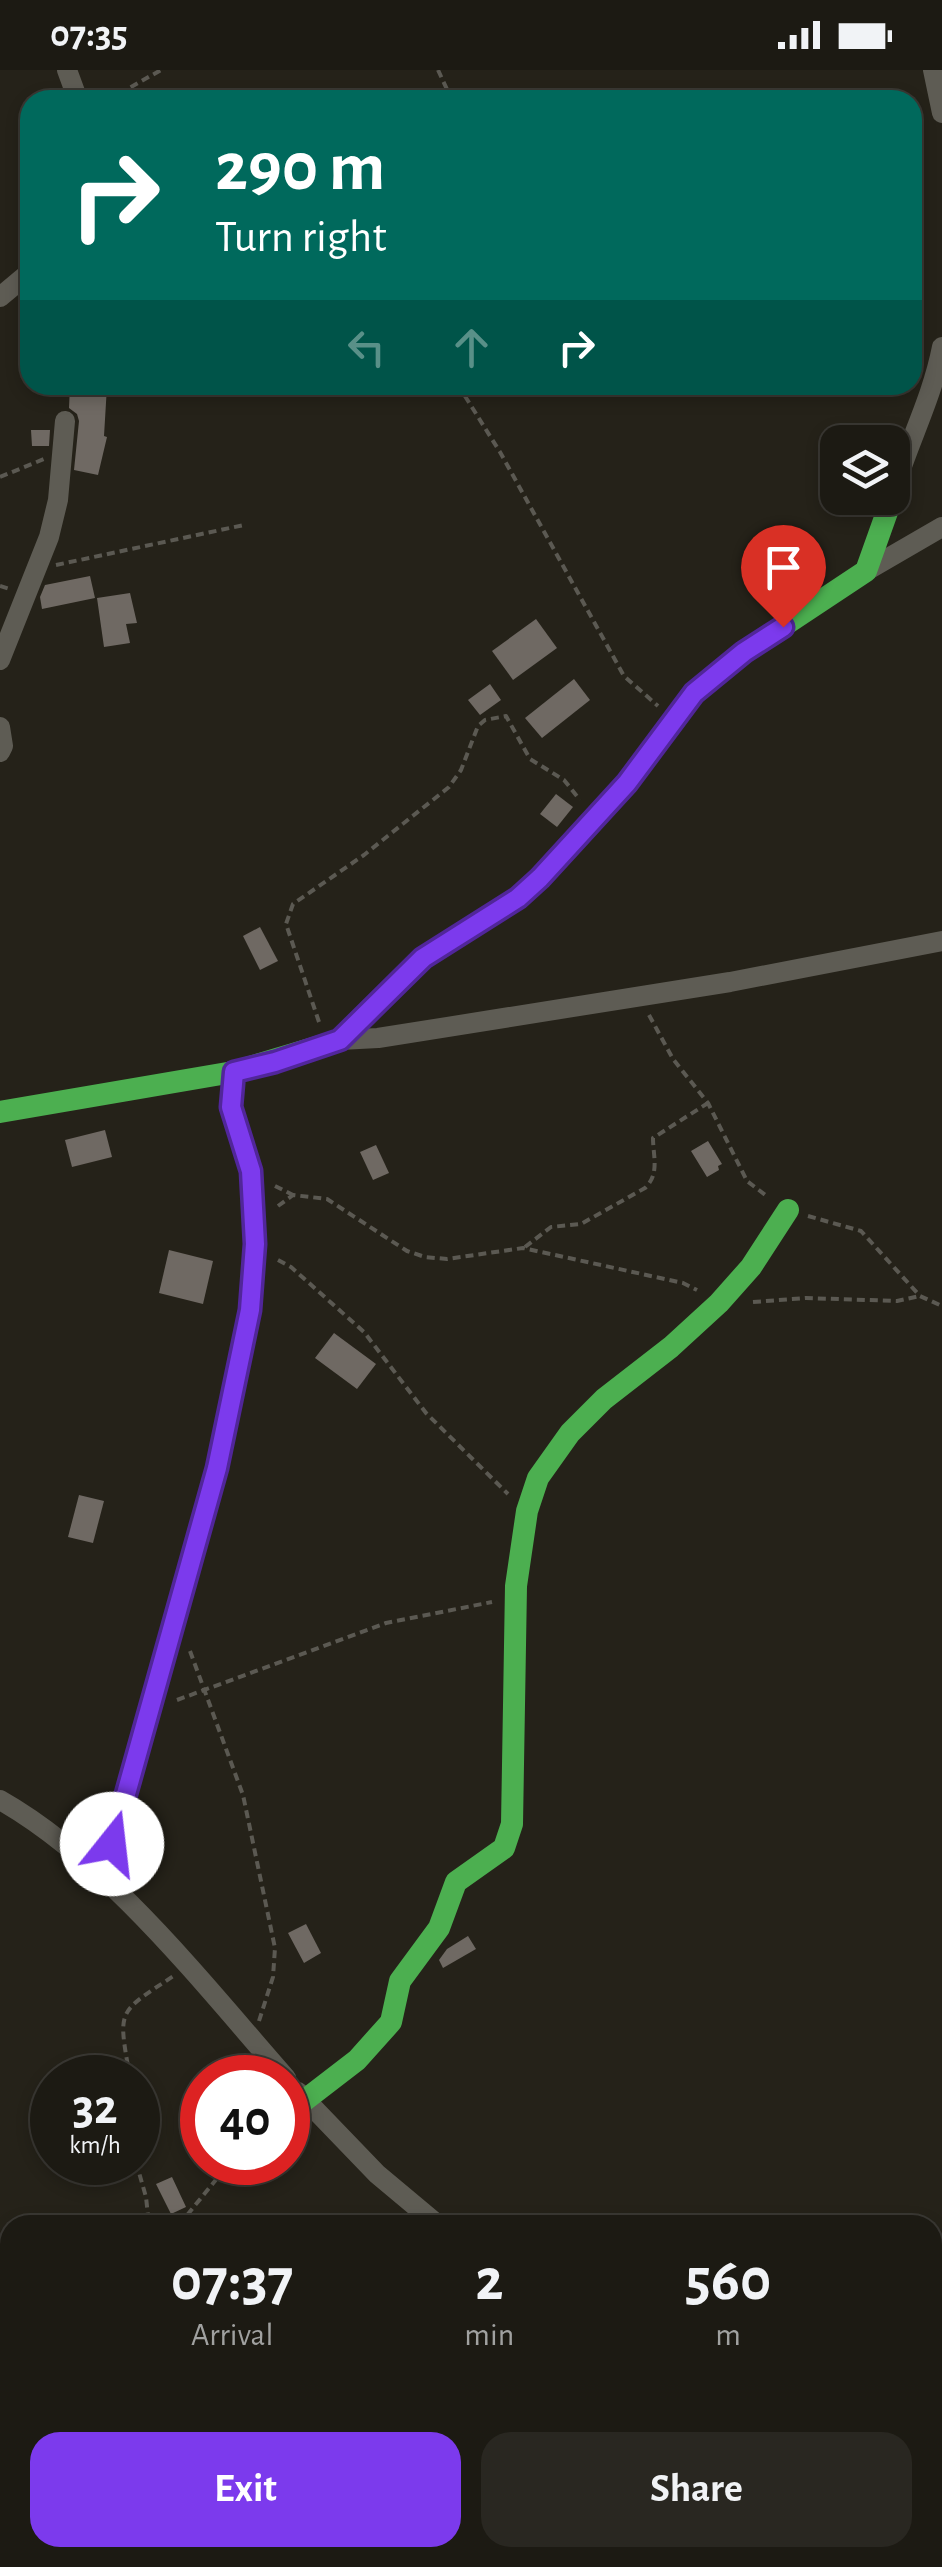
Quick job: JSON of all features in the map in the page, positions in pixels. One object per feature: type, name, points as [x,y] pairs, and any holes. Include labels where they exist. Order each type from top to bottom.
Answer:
[{"type":"street","points":[[933,70],[942,112]]},
{"type":"street","points":[[0,297],[20,280]]},
{"type":"street","points":[[910,443],[926,406],[942,347]]},
{"type":"street","points":[[0,660],[49,538],[58,500],[65,420]]},
{"type":"street","points":[[866,571],[886,515]]},
{"type":"street","points":[[333,1042],[423,958],[518,898],[540,878],[627,783],[694,693],[718,672],[866,571],[942,526]]},
{"type":"street","points":[[0,727],[0,752]]},
{"type":"street","points":[[0,1112],[234,1072],[333,1042],[641,997],[942,941]]},
{"type":"street","points":[[103,1877],[217,1468],[250,1310],[255,1251],[251,1171],[231,1107],[234,1072]]},
{"type":"street","points":[[310,2096],[357,2060],[384,2032],[391,2022],[400,1981],[439,1928],[456,1882],[504,1848],[512,1824],[516,1586],[527,1511],[538,1478],[570,1432],[719,1303],[750,1267],[788,1210]]},
{"type":"street","points":[[0,1800],[31,1818],[103,1877],[265,2055]]},
{"type":"street","points":[[310,2105],[378,2174],[426,2215]]},
{"type":"path","points":[[126,90],[161,70]]},
{"type":"path","points":[[464,395],[624,676],[674,718]]},
{"type":"path","points":[[0,477],[62,453]]},
{"type":"path","points":[[36,568],[244,525]]},
{"type":"path","points":[[333,1042],[290,937],[288,914],[293,904],[364,855],[449,787],[484,720],[506,716],[530,759],[564,780],[595,818]]},
{"type":"path","points":[[641,997],[662,1041],[708,1103],[747,1180],[788,1210],[861,1231],[920,1296],[942,1306]]},
{"type":"path","points":[[523,1248],[551,1227],[581,1224],[645,1188],[655,1168],[653,1138],[708,1103]]},
{"type":"path","points":[[274,1212],[293,1195],[327,1199],[407,1251],[425,1257],[447,1259],[523,1248],[683,1283],[719,1303],[806,1298],[898,1301],[920,1296]]},
{"type":"path","points":[[255,1251],[291,1267],[341,1309],[387,1360],[426,1413],[527,1511]]},
{"type":"path","points":[[204,1688],[386,1623],[495,1602],[516,1586]]},
{"type":"path","points":[[176,1619],[242,1795],[275,1948],[273,1977],[252,2040]]},
{"type":"path","points":[[126,2055],[121,2020],[125,2009],[187,1967]]},
{"type":"path","points":[[143,2185],[149,2215]]},
{"type":"path","points":[[187,2215],[212,2185]]},
{"type":"building","points":[[70,395],[106,395],[107,437],[98,475],[74,470],[79,421],[69,408]]},
{"type":"building","points":[[31,430],[50,430],[49,446],[32,446]]},
{"type":"building","points":[[90,576],[95,598],[42,609],[40,597],[45,585]]},
{"type":"building","points":[[130,593],[137,623],[126,624],[130,643],[104,647],[97,598]]},
{"type":"building","points":[[536,619],[557,648],[513,680],[492,651]]},
{"type":"building","points":[[574,679],[590,700],[542,738],[525,718]]},
{"type":"building","points":[[490,684],[501,700],[480,715],[468,700]]},
{"type":"building","points":[[556,794],[573,807],[557,827],[540,814]]},
{"type":"building","points":[[260,927],[278,961],[260,970],[243,936]]},
{"type":"building","points":[[105,1130],[112,1157],[72,1167],[65,1140]]},
{"type":"building","points":[[708,1141],[722,1164],[707,1177],[691,1151]]},
{"type":"building","points":[[376,1145],[389,1173],[373,1180],[360,1152]]},
{"type":"building","points":[[169,1250],[213,1261],[203,1304],[159,1293]]},
{"type":"building","points":[[334,1333],[376,1364],[357,1389],[315,1358]]},
{"type":"building","points":[[79,1495],[104,1501],[93,1543],[68,1537]]},
{"type":"building","points":[[306,1924],[321,1953],[304,1963],[288,1933]]},
{"type":"building","points":[[468,1936],[476,1949],[443,1968],[439,1960],[447,1949]]},
{"type":"building","points":[[172,2177],[186,2207],[171,2214],[156,2185]]},
{"type":"traffic: fast","points":[[0,1112],[233,1072],[340,1040],[423,958],[517,898],[540,878],[627,783],[693,693],[744,652],[866,571],[886,515]]},
{"type":"traffic: fast","points":[[103,1877],[217,1468],[250,1310],[255,1244],[251,1171],[231,1107],[233,1072]]},
{"type":"traffic: fast","points":[[310,2096],[357,2060],[391,2022],[400,1981],[439,1928],[456,1882],[504,1848],[512,1824],[516,1586],[527,1511],[538,1478],[570,1433],[604,1399],[671,1347],[719,1303],[751,1267],[788,1210]]},
{"type":"route","points":[[112,1844],[217,1468],[250,1310],[255,1244],[251,1171],[231,1107],[234,1072],[340,1040],[423,958],[518,898],[627,783],[694,693],[744,652],[783,627]]}]
